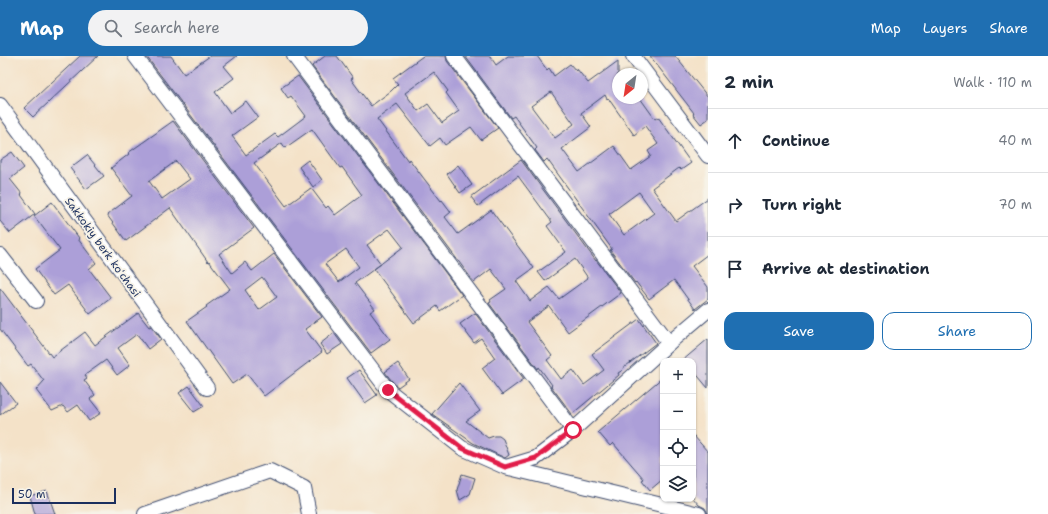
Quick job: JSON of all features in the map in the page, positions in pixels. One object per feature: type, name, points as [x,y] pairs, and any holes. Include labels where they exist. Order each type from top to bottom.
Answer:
[{"type":"street","points":[[135,56],[388,390],[462,448],[505,467],[699,514]]},
{"type":"street","points":[[294,56],[573,430]]},
{"type":"street","points":[[454,56],[669,343]]},
{"type":"street","points":[[633,56],[708,156]]},
{"type":"street","name":"Sakkokiy berk koʻchasi","points":[[0,105],[207,388]]},
{"type":"street","points":[[0,254],[36,301]]},
{"type":"street","points":[[505,467],[536,458],[573,430],[669,343],[708,310]]},
{"type":"street","points":[[145,514],[270,471],[304,488],[309,514]]},
{"type":"building","points":[[80,56],[98,56],[33,117],[24,108]]},
{"type":"building","points":[[146,56],[171,56],[184,74],[210,56],[237,56],[224,66],[234,78],[215,92],[230,113],[246,101],[258,117],[232,136],[246,155],[275,134],[278,137],[306,116],[291,96],[288,98],[281,88],[298,76],[462,295],[440,311],[437,306],[414,323],[374,269],[355,283],[375,309],[370,312],[390,339],[371,353]],"holes":[[[312,129],[340,168],[342,167],[362,195],[335,215],[328,206],[326,208],[311,188],[286,206],[254,163],[282,143],[285,148]],[[389,229],[403,247],[381,264],[367,245]],[[346,249],[359,267],[339,282],[325,264]]]},
{"type":"building","points":[[325,56],[337,56],[353,78],[351,79],[371,106],[398,84],[393,78],[423,56],[446,56],[447,61],[498,128],[481,140],[471,127],[445,145],[440,138],[430,146],[397,104],[377,119],[408,161],[409,159],[451,212],[445,217],[458,234],[491,210],[534,268],[516,281],[530,301],[549,287],[559,299],[588,278],[575,259],[545,281],[538,272],[566,252],[547,226],[552,222],[518,176],[478,206],[471,197],[521,160],[621,293],[568,332],[549,306],[527,322],[552,356],[547,360],[561,379],[573,370],[584,385],[604,370],[592,354],[639,319],[656,343],[622,369],[623,370],[618,373],[619,375],[572,414],[539,367],[538,369],[489,303],[491,302],[490,300],[506,289],[491,269],[474,282],[312,66]],"holes":[[[434,72],[448,91],[446,93],[459,111],[442,123],[428,104],[418,111],[405,93]]]},
{"type":"building","points":[[465,56],[490,56],[496,65],[508,56],[537,56],[547,70],[549,68],[554,76],[570,64],[576,71],[577,69],[588,83],[618,61],[618,68],[612,68],[612,104],[605,95],[581,113],[591,127],[562,149],[579,172],[614,146],[631,170],[651,156],[648,151],[658,144],[645,126],[634,135],[612,104],[644,104],[655,119],[658,117],[691,163],[681,170],[679,168],[652,188],[676,221],[708,198],[708,254],[692,266],[708,287],[708,299],[695,309],[674,280],[649,299],[610,250],[612,249],[547,159],[544,162],[535,150],[537,148],[514,116],[511,118]],"holes":[[[551,92],[574,124],[555,138],[531,106]],[[639,192],[654,213],[624,235],[609,214]]]},
{"type":"building","points":[[650,56],[675,56],[708,97],[708,119],[701,124]]},
{"type":"building","points":[[173,121],[254,228],[219,254],[232,273],[245,262],[252,271],[274,254],[322,317],[305,329],[322,352],[264,396],[247,374],[232,384],[187,321],[230,289],[209,261],[208,262],[170,208],[126,241],[107,215],[132,196],[111,168],[129,154],[128,153]],"holes":[[[176,161],[190,179],[162,199],[149,181]],[[262,277],[277,297],[259,310],[245,290]]]},
{"type":"building","points":[[12,152],[24,168],[10,179],[35,214],[10,233],[0,221],[0,160]]},
{"type":"building","points":[[87,155],[104,176],[86,189],[70,168]]},
{"type":"building","points":[[308,160],[322,180],[313,187],[299,167]]},
{"type":"building","points":[[458,165],[472,185],[460,193],[447,174]]},
{"type":"building","points":[[52,202],[96,263],[89,269],[111,298],[90,314],[68,285],[54,295],[35,269],[60,250],[34,216]]},
{"type":"building","points":[[0,288],[52,357],[85,332],[95,345],[138,313],[161,339],[148,349],[137,334],[118,348],[130,365],[117,375],[106,360],[85,375],[87,378],[84,380],[95,395],[90,399],[101,413],[89,421],[78,405],[68,412],[63,406],[52,411],[36,390],[44,381],[31,364],[28,366],[0,329]]},
{"type":"building","points":[[475,313],[524,379],[502,395],[482,368],[495,358],[481,338],[474,343],[460,324]]},
{"type":"building","points":[[334,333],[342,344],[327,354],[320,344]]},
{"type":"building","points":[[708,339],[708,388],[696,374],[696,358],[686,358]]},
{"type":"building","points":[[398,363],[409,379],[398,387],[385,372]]},
{"type":"building","points":[[359,370],[377,395],[365,403],[347,378]]},
{"type":"building","points":[[660,380],[660,482],[650,490],[642,480],[644,479],[613,443],[610,446],[598,432]]},
{"type":"building","points":[[0,382],[16,403],[0,415]]},
{"type":"building","points":[[459,383],[480,411],[466,421],[488,438],[499,436],[503,439],[509,455],[505,458],[473,443],[432,414]]},
{"type":"building","points":[[189,386],[204,406],[194,412],[179,393]]},
{"type":"building","points":[[696,438],[708,452],[708,514],[705,508],[696,502]]},
{"type":"building","points":[[462,474],[475,478],[470,494],[460,500],[457,490]]},
{"type":"building","points":[[47,491],[55,514],[35,514],[30,496]]},
{"type":"route","points":[[388,390],[462,448],[505,467],[536,458],[573,430]]}]
